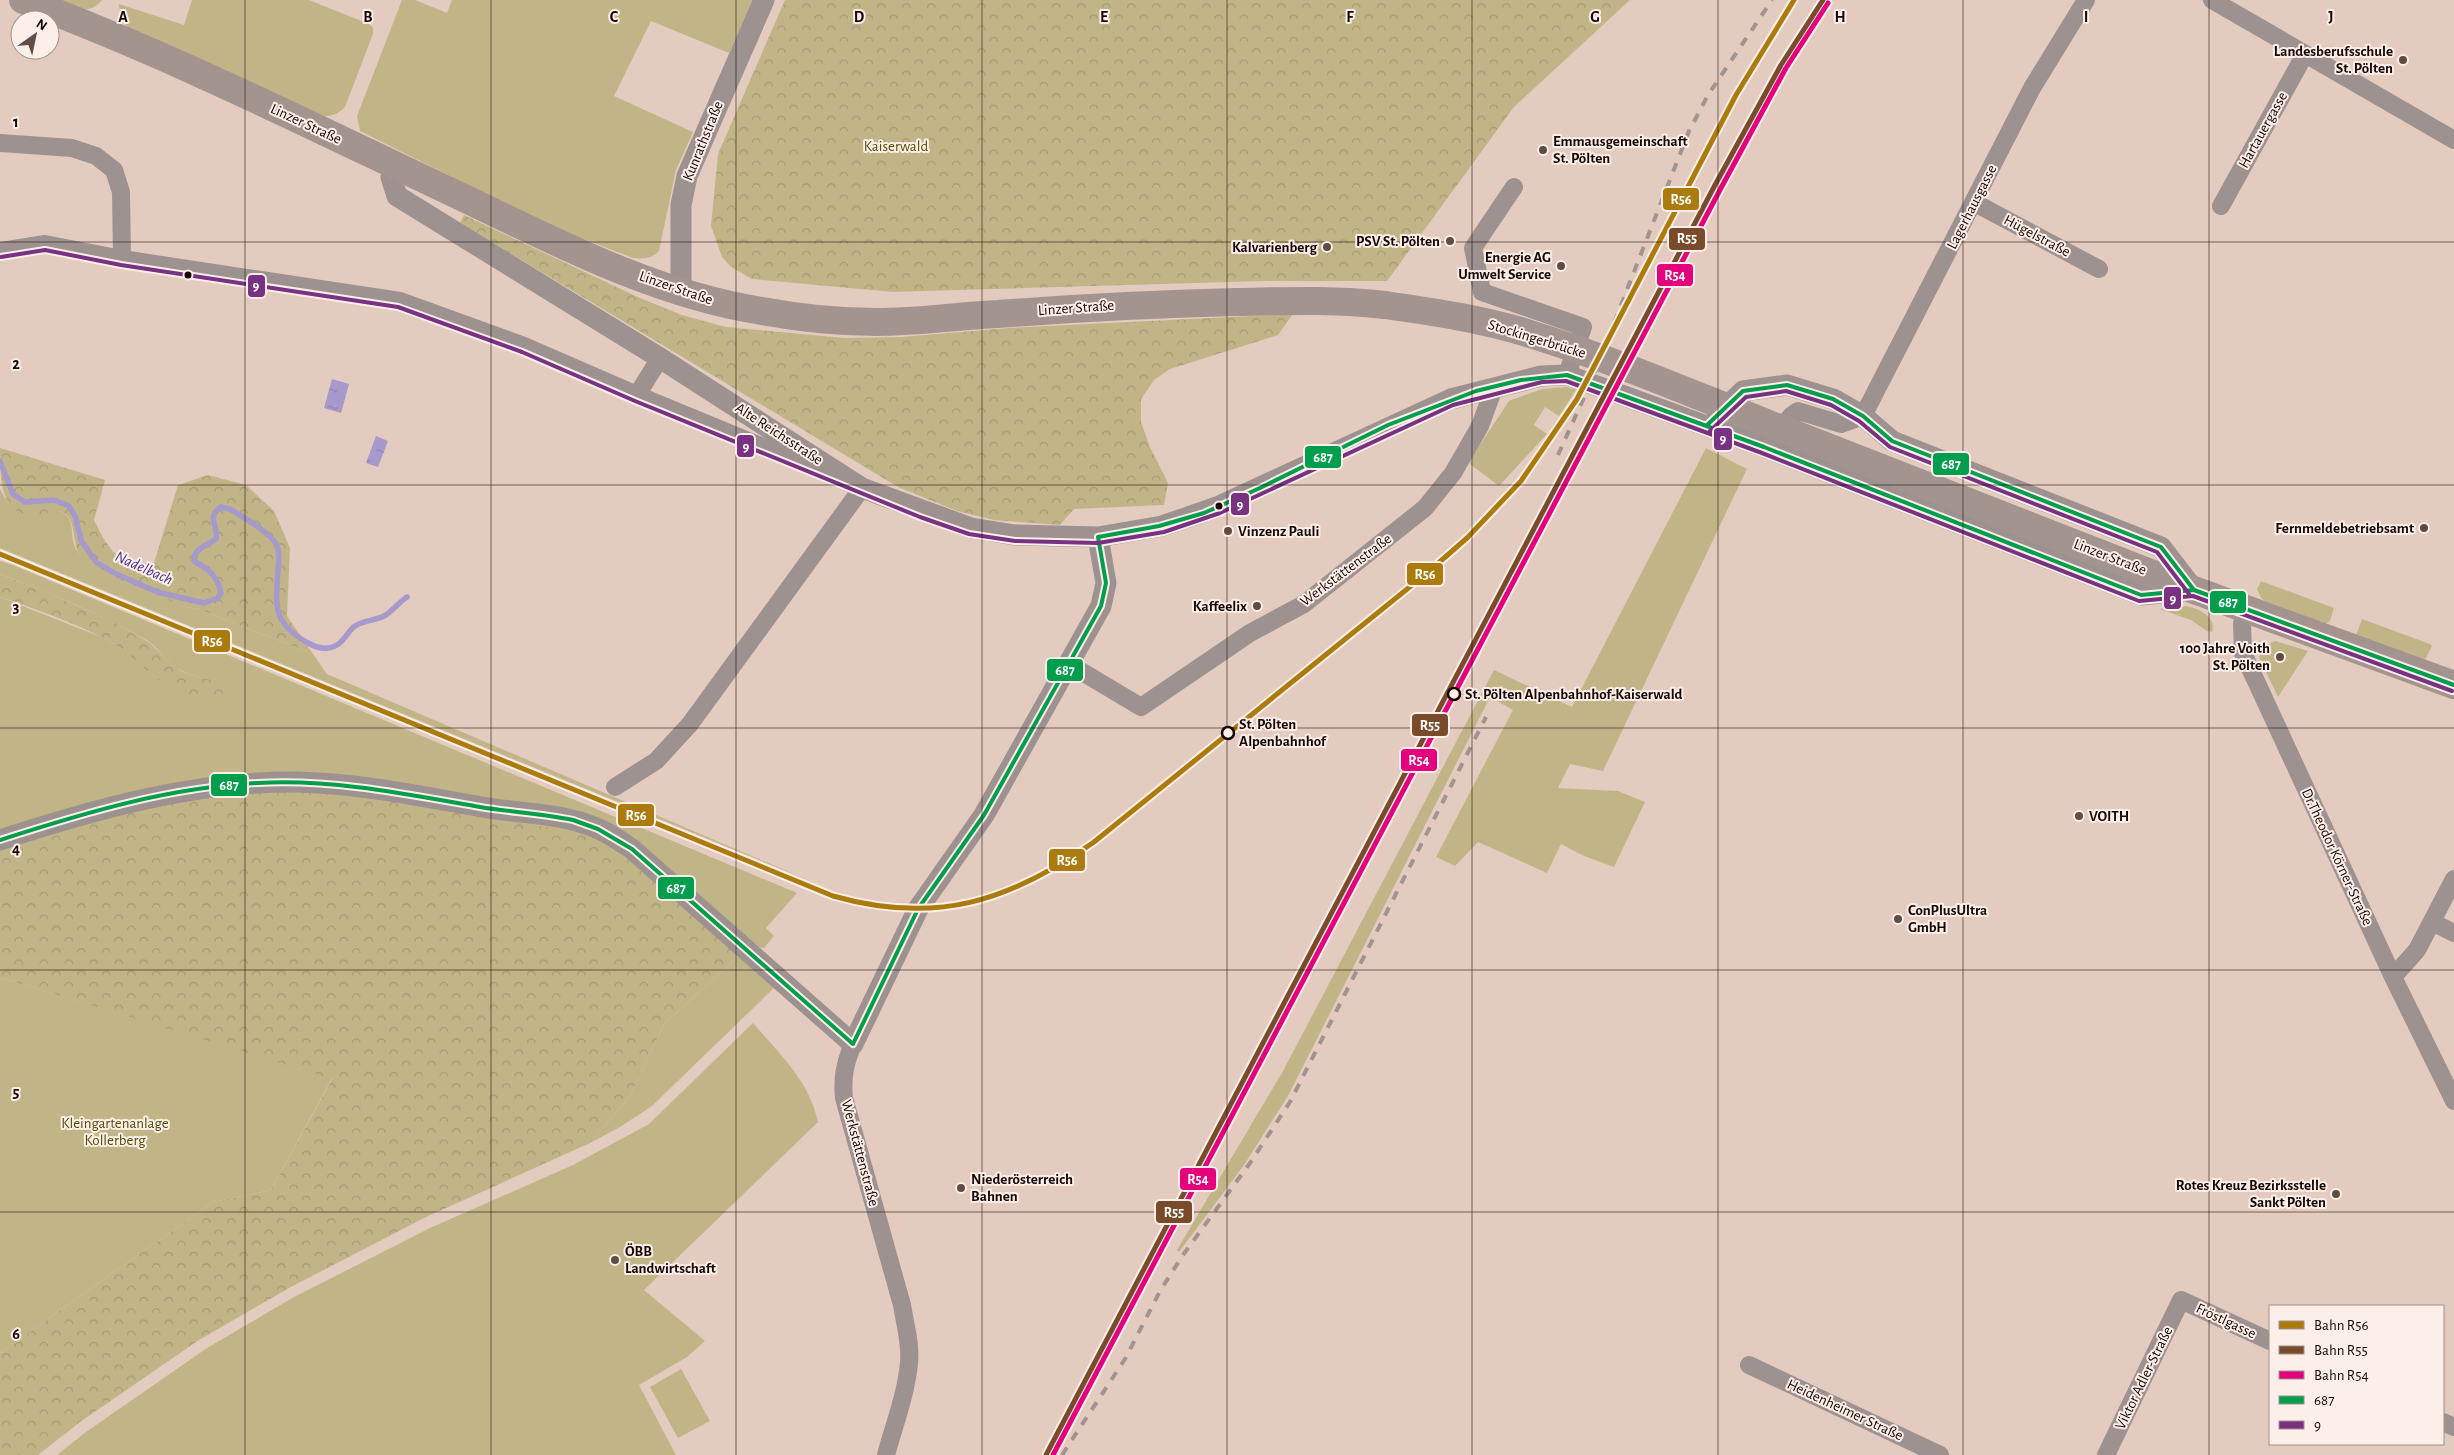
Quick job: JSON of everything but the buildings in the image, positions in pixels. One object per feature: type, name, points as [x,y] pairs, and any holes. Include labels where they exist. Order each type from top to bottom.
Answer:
[{"type":"main road","name":"Linzer Straße","points":[[23,0],[162,57],[579,251],[681,292],[712,302],[762,312],[825,320],[878,322],[1126,305],[1272,301],[1362,302],[1385,305]]},
{"type":"main road","name":"Stockingerbrücke","points":[[1385,305],[1457,316],[1528,334],[1570,348],[1797,435]]},
{"type":"main road","name":"Linzer Straße","points":[[1797,435],[2194,590],[2248,608],[2454,685]]},
{"type":"street","name":"Kunrathstraße","points":[[681,292],[680,205],[687,176],[764,0]]},
{"type":"street","name":"Lagerhausgasse","points":[[1863,416],[1975,203],[2032,88],[2086,0]]},
{"type":"street","points":[[2212,0],[2454,140]]},
{"type":"street","name":"Hartauergasse","points":[[2221,206],[2305,54]]},
{"type":"street","points":[[0,143],[72,148],[105,161],[114,170],[121,192],[122,259]]},
{"type":"street","name":"Alte Reichsstraße","points":[[394,166],[391,177],[397,196],[660,358],[862,488],[971,528],[1015,535],[1098,537],[1162,526],[1217,507],[1451,399],[1541,376],[1567,375],[1764,447],[2140,595],[2194,590]]},
{"type":"street","points":[[1514,186],[1473,248],[1482,292],[1583,327],[1567,375]]},
{"type":"street","name":"Hügelstraße","points":[[1975,203],[2099,269]]},
{"type":"street","points":[[0,251],[45,244],[122,259],[400,301],[524,346],[862,488],[690,724],[656,761],[615,787]]},
{"type":"street","points":[[637,395],[660,358]]},
{"type":"street","points":[[1706,426],[1743,391],[1788,384],[1833,399],[1863,416],[1892,441],[2161,547],[2194,590]]},
{"type":"street","name":"Werkstättenstraße","points":[[1069,664],[1141,707],[1250,633],[1304,604],[1425,508],[1453,473],[1480,426],[1494,388]]},
{"type":"street","points":[[1764,447],[1792,415],[1798,411],[1841,424],[1863,416]]},
{"type":"street","name":"Werkstättenstraße","points":[[886,1455],[905,1388],[909,1362],[908,1336],[902,1305],[844,1098],[842,1080],[844,1065],[918,909],[984,815],[1101,606],[1106,583],[1098,537]]},
{"type":"street","name":"Dr.Theodor Körner-Straße","points":[[2248,608],[2242,624],[2241,642],[2243,653],[2393,977],[2454,1101]]},
{"type":"street","points":[[0,840],[91,813],[169,794],[264,783],[294,782],[359,786],[573,820],[607,832],[632,849],[853,1044]]},
{"type":"street","points":[[2393,977],[2416,950],[2454,879]]},
{"type":"street","points":[[2432,922],[2454,933]]},
{"type":"street","name":"Fröstlgasse","points":[[2181,1300],[2269,1342]]},
{"type":"street","name":"Viktor Adler-Straße","points":[[2106,1455],[2181,1300]]},
{"type":"street","name":"Heidenheimer Straße","points":[[1749,1365],[1940,1455]]},
{"type":"green space","points":[[50,0],[102,0],[90,8],[78,9]]},
{"type":"green space","points":[[192,0],[309,0],[369,24],[373,28],[373,34],[345,107],[332,115],[316,116],[131,32],[122,19],[119,4],[184,25]]},
{"type":"green space","points":[[402,0],[415,0],[447,13],[452,0],[754,0],[729,53],[651,21],[614,96],[693,132],[676,170],[659,251],[647,258],[633,258],[552,227],[360,131],[357,116]]},
{"type":"green space","name":"Kaiserwald","points":[[785,0],[1630,0],[1514,107],[1387,281],[1264,281],[893,292],[752,279],[731,267],[722,257],[711,226],[718,154]]},
{"type":"green space","points":[[464,215],[640,298],[682,315],[726,327],[844,338],[901,337],[1008,328],[1293,314],[1278,335],[1170,369],[1154,380],[1141,399],[1141,422],[1150,447],[1168,483],[1164,505],[1074,509],[1060,525],[994,520],[957,511],[898,487],[460,223]]},
{"type":"green space","points":[[1567,387],[1576,390],[1559,416],[1545,407],[1534,425],[1547,434],[1499,486],[1470,464],[1472,457],[1509,401],[1542,389]]},
{"type":"green space","points":[[0,448],[105,480],[94,520],[110,548],[123,559],[131,562],[154,563],[178,485],[208,475],[246,485],[274,511],[290,548],[287,616],[313,654],[198,609],[185,607],[116,578],[91,564],[78,552],[71,522],[64,513],[55,511],[27,514],[17,511],[10,505],[2,485]]},
{"type":"green space","points":[[1706,448],[1747,469],[1603,771],[1570,764],[1558,788],[1618,791],[1645,802],[1614,867],[1584,856],[1561,844],[1547,873],[1478,842],[1455,866],[1436,857],[1513,710],[1490,697],[1288,1096],[1244,1165],[1179,1252],[1177,1250],[1283,1071],[1494,670],[1572,707]]},
{"type":"green space","points":[[0,489],[9,503],[26,514],[59,511],[65,514],[70,521],[75,547],[81,556],[185,607],[198,609],[313,654],[327,674],[815,883],[0,548]]},
{"type":"green space","points":[[0,561],[797,893],[766,928],[774,936],[764,948],[0,832],[0,597],[104,638],[129,654],[156,678],[201,678],[177,668],[151,643],[130,631],[75,604],[0,574]]},
{"type":"green space","points":[[0,574],[112,621],[150,643],[181,671],[201,678],[238,685],[238,699],[195,695],[174,689],[155,677],[124,651],[103,638],[65,621],[0,597]]},
{"type":"green space","points":[[2261,581],[2334,608],[2330,621],[2325,624],[2265,601],[2261,598],[2257,589]]},
{"type":"green space","points":[[2186,606],[2201,611],[2209,618],[2212,622],[2212,632],[2207,631],[2191,620],[2160,609]]},
{"type":"green space","points":[[2362,619],[2432,646],[2426,658],[2422,660],[2356,635]]},
{"type":"green space","points":[[2275,641],[2308,651],[2278,697],[2259,657],[2265,646]]},
{"type":"green space","points":[[294,791],[357,796],[583,833],[626,857],[739,956],[664,1024],[630,1096],[590,1143],[424,1218],[289,1288],[199,1340],[80,1422],[38,1455],[0,1455],[0,1353],[213,1202],[271,1190],[332,1079],[2,978],[0,981],[0,848],[92,821],[204,796]]},
{"type":"green space","points":[[739,956],[775,987],[652,1106],[620,1127],[590,1143],[630,1096],[664,1024]]},
{"type":"green space","name":"Kleingartenanlage Kollerberg","points":[[2,978],[332,1078],[271,1190],[213,1202],[0,1353],[0,981]]},
{"type":"green space","points":[[753,1023],[801,1081],[814,1107],[818,1122],[644,1290],[705,1341],[687,1357],[639,1385],[676,1455],[57,1455],[86,1432],[207,1348],[294,1297],[430,1228],[573,1165],[649,1124]]},
{"type":"green space","points":[[681,1369],[710,1421],[678,1438],[650,1387]]},
{"type":"water","points":[[332,379],[349,384],[341,413],[324,408]]},
{"type":"water","points":[[376,436],[388,441],[378,467],[366,463]]},
{"type":"waterway","name":"Nadelbach","points":[[0,461],[13,494],[25,502],[54,500],[69,506],[75,516],[81,540],[96,562],[114,573],[157,592],[204,603],[218,598],[221,593],[220,587],[208,570],[194,561],[195,556],[198,550],[216,539],[213,518],[216,511],[221,507],[230,509],[263,531],[274,541],[279,555],[278,612],[287,628],[315,646],[326,648],[337,645],[355,626],[384,616],[407,597]]},
{"type":"railway","points":[[1558,455],[1591,382],[1689,131],[1708,95],[1772,0]]},
{"type":"railway","points":[[1062,1455],[1125,1359],[1160,1291],[1183,1255],[1250,1163],[1290,1102],[1486,717]]},
{"type":"rail line","name":"R56","points":[[0,554],[833,896],[870,904],[905,908],[938,907],[970,902],[1001,893],[1032,880],[1063,863],[1094,842],[1427,573],[1467,538],[1521,481],[1577,399],[1736,95],[1794,0]]},
{"type":"rail line","name":"R55","points":[[1046,1455],[1715,185],[1781,65],[1823,0]]},
{"type":"rail line","name":"R54","points":[[1053,1455],[1721,188],[1786,68],[1828,3]]},
{"type":"transit line","name":"9","points":[[1,257],[45,250],[121,265],[398,307],[522,352],[635,401],[920,517],[969,534],[1015,541],[1098,543],[1164,532],[1220,513],[1453,405],[1542,382],[1566,381],[1762,453],[2139,601],[2193,596],[2452,691]]},
{"type":"transit line","name":"687","points":[[1098,537],[1159,526],[1204,513],[1260,488],[1388,425],[1476,391],[1521,380],[1567,375],[1764,447],[2141,595],[2194,590],[2454,685]]},
{"type":"transit line","name":"687","points":[[1706,426],[1743,391],[1787,385],[1833,399],[1863,416],[1892,441],[2161,547],[2194,590]]},
{"type":"transit line","name":"9","points":[[1710,431],[1746,397],[1786,391],[1831,405],[1859,421],[1890,447],[2157,552],[2189,594]]},
{"type":"transit line","name":"687","points":[[853,1044],[918,909],[984,815],[1101,606],[1106,583],[1098,537]]},
{"type":"transit line","name":"687","points":[[0,840],[95,811],[160,796],[225,785],[286,782],[342,785],[573,820],[598,829],[632,849],[853,1044]]},
{"type":"place","name":"Landesberufsschule St. Pölten","points":[[2403,60]]},
{"type":"place","name":"Emmausgemeinschaft St. Pölten","points":[[1543,150]]},
{"type":"place","name":"PSV St. Pölten","points":[[1450,241]]},
{"type":"place","name":"Kalvarienberg","points":[[1327,247]]},
{"type":"place","name":"Energie AG Umwelt Service","points":[[1561,266]]},
{"type":"place","name":"Fernmeldebetriebsamt","points":[[2424,528]]},
{"type":"place","name":"Vinzenz Pauli","points":[[1228,531]]},
{"type":"place","name":"Kaffeelix","points":[[1257,606]]},
{"type":"place","name":"100 Jahre Voith St. Pölten","points":[[2280,657]]},
{"type":"place","name":"St. Pölten Alpenbahnhof-Kaiserwald","points":[[1454,694]]},
{"type":"place","name":"St. Pölten Alpenbahnhof","points":[[1228,733]]},
{"type":"place","name":"VOITH","points":[[2079,816]]},
{"type":"place","name":"ConPlusUltra GmbH","points":[[1898,919]]},
{"type":"place","name":"Niederösterreich Bahnen","points":[[961,1188]]},
{"type":"place","name":"Rotes Kreuz Bezirksstelle Sankt Pölten","points":[[2336,1194]]},
{"type":"place","name":"ÖBB Landwirtschaft","points":[[615,1260]]}]
